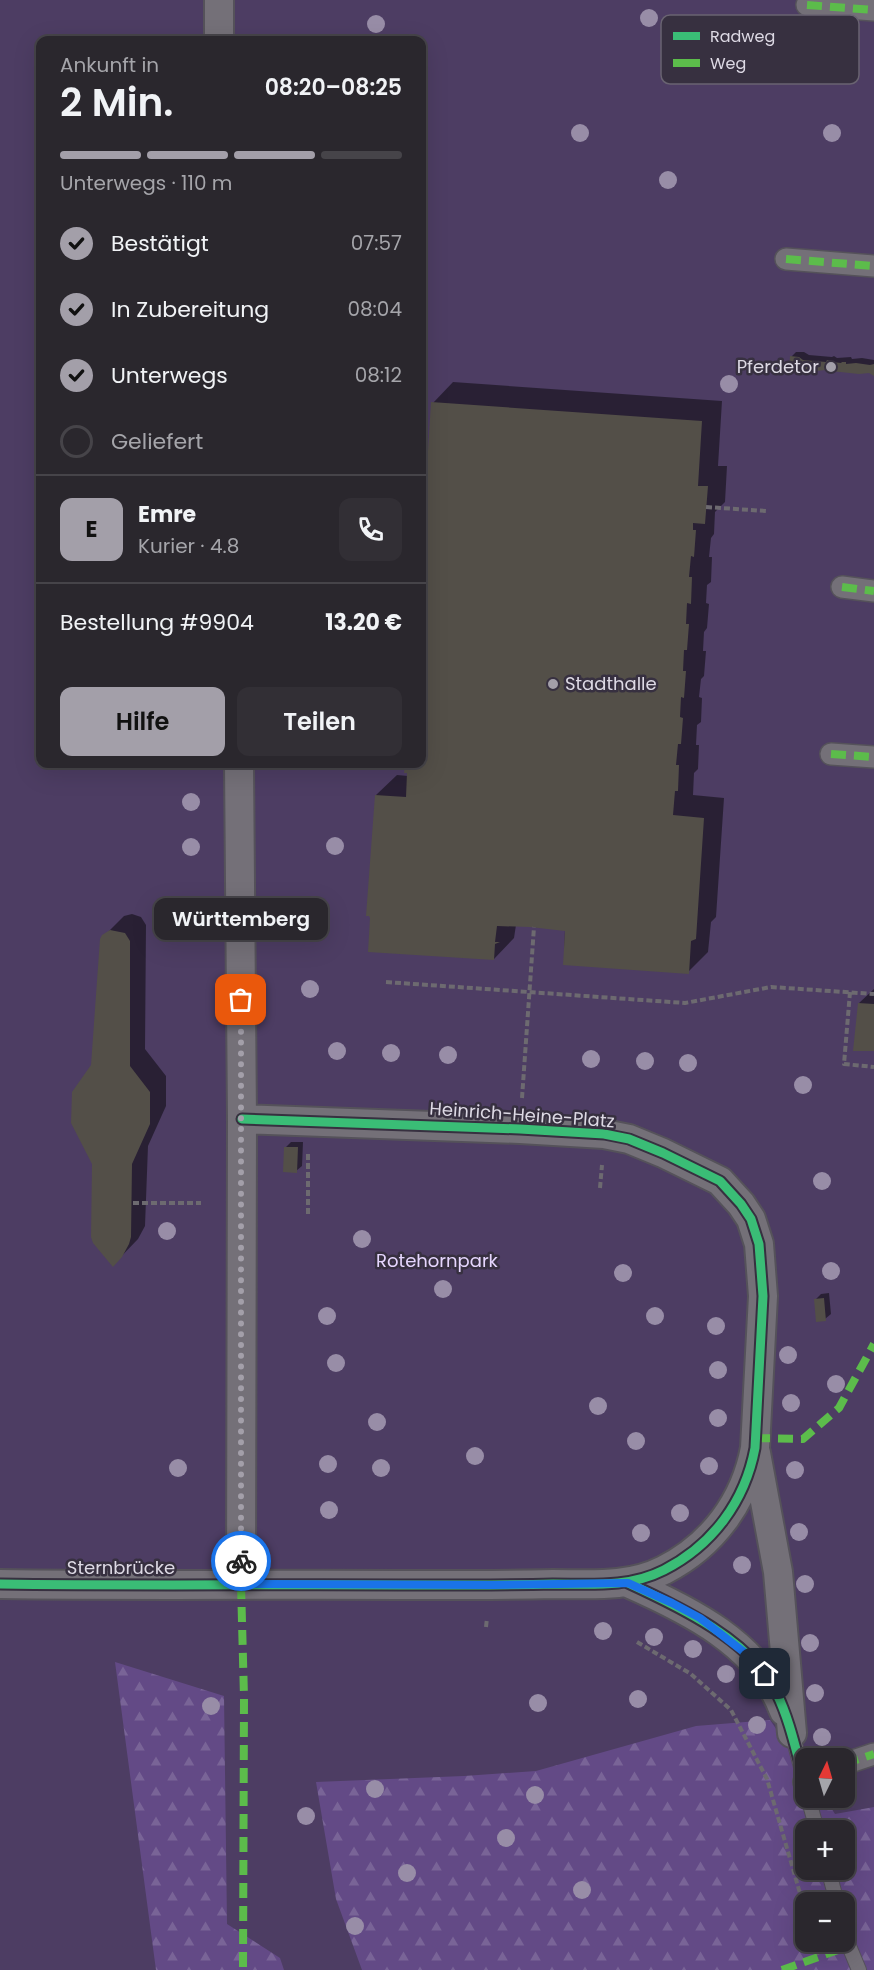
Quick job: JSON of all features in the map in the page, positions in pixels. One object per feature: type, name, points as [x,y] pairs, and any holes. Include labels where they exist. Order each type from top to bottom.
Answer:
[{"type":"street","points":[[219,0],[219,36]]},
{"type":"street","points":[[807,5],[874,10]]},
{"type":"street","points":[[786,259],[874,266]]},
{"type":"street","points":[[842,587],[874,591]]},
{"type":"street","points":[[831,754],[874,757]]},
{"type":"street","points":[[239,768],[242,1119],[241,1584]]},
{"type":"street","name":"Heinrich-Heine-Platz","points":[[241,1584],[628,1583],[664,1570],[703,1543],[731,1512],[751,1469],[755,1448],[762,1286],[759,1244],[751,1219],[741,1204],[720,1181],[629,1139],[604,1134],[520,1129],[242,1119]]},
{"type":"street","points":[[755,1448],[777,1572],[792,1733]]},
{"type":"street","points":[[628,1583],[700,1618],[749,1656],[765,1674],[777,1693],[792,1733]]},
{"type":"street","name":"Sternbrücke","points":[[0,1584],[137,1586],[241,1584]]},
{"type":"street","points":[[855,1760],[874,1754]]},
{"type":"lane","points":[[792,1733],[796,1748]]},
{"type":"lane","points":[[852,1952],[859,1970]]},
{"type":"path","points":[[706,507],[766,511]]},
{"type":"path","points":[[520,1129],[534,927]]},
{"type":"path","points":[[386,982],[685,1003],[771,987],[874,994]]},
{"type":"path","points":[[850,992],[844,1064],[874,1067]]},
{"type":"path","points":[[308,1121],[308,1216]]},
{"type":"path","points":[[133,1203],[201,1203]]},
{"type":"path","points":[[486,1627],[487,1618]]},
{"type":"path","points":[[637,1642],[691,1674],[731,1710],[767,1779],[800,1892]]},
{"type":"path","points":[[816,1952],[818,1957]]},
{"type":"green space","name":"Rotehornpark","points":[[0,0],[874,0],[874,1970],[0,1970]]},
{"type":"green space","points":[[115,1662],[224,1696],[227,1924],[280,1958],[284,1970],[156,1970]]},
{"type":"green space","points":[[770,1720],[795,1756],[795,1808],[831,1808],[835,1814],[874,1807],[874,1970],[362,1970],[336,1899],[316,1782],[536,1771],[696,1726]]},
{"type":"building","name":"Pferdetor","points":[[790,356],[803,360],[874,364],[874,376],[869,373],[827,372],[826,370],[789,371]]},
{"type":"building","name":"Stadthalle","points":[[431,402],[702,421],[698,486],[708,486],[705,524],[693,523],[693,530],[696,530],[694,557],[691,556],[689,577],[692,577],[691,604],[687,603],[686,624],[689,624],[687,650],[684,650],[683,671],[686,671],[680,717],[683,718],[681,744],[678,744],[676,765],[679,765],[678,791],[675,791],[673,815],[704,818],[696,939],[691,941],[689,974],[563,965],[565,931],[530,927],[497,926],[495,942],[500,942],[495,944],[494,960],[368,952],[370,918],[366,916],[375,795],[406,797],[407,773],[404,773],[405,768],[426,768],[427,467]]},
{"type":"building","points":[[110,930],[125,933],[130,941],[130,1066],[150,1092],[150,1124],[132,1164],[131,1237],[122,1257],[113,1267],[93,1243],[91,1237],[92,1164],[71,1123],[72,1092],[91,1065],[100,939]]},
{"type":"building","points":[[858,1003],[874,1004],[874,1051],[853,1051]]},
{"type":"building","points":[[284,1147],[298,1147],[297,1173],[283,1172]]},
{"type":"building","points":[[824,1298],[826,1321],[816,1322],[814,1299]]},
{"type":"marked path","points":[[807,5],[874,10]]},
{"type":"marked path","points":[[786,259],[874,266]]},
{"type":"marked path","points":[[842,587],[874,591]]},
{"type":"marked path","points":[[831,754],[874,757]]},
{"type":"marked path","points":[[755,1438],[803,1439],[839,1408],[874,1344]]},
{"type":"marked path","points":[[241,1584],[244,1697],[243,1970]]},
{"type":"marked path","points":[[855,1760],[874,1754]]},
{"type":"marked path","points":[[782,1970],[832,1952]]},
{"type":"cycle path","points":[[0,1584],[470,1585],[623,1582],[651,1576],[682,1560],[712,1534],[735,1503],[755,1448],[763,1296],[759,1244],[751,1219],[720,1181],[629,1139],[604,1134],[242,1119]]},
{"type":"cycle path","points":[[628,1583],[691,1614],[712,1627],[751,1658],[766,1675],[777,1694],[796,1748]]},
{"type":"way so far","points":[[241,1000],[241,1561]]},
{"type":"place","name":"Pferdetor","points":[[831,367]]},
{"type":"place","name":"Stadthalle","points":[[553,684]]},
{"type":"place","name":"Württemberg","points":[[241,1000]]},
{"type":"route","points":[[241,1561],[241,1584],[628,1583],[700,1618],[749,1656],[765,1674]]}]
